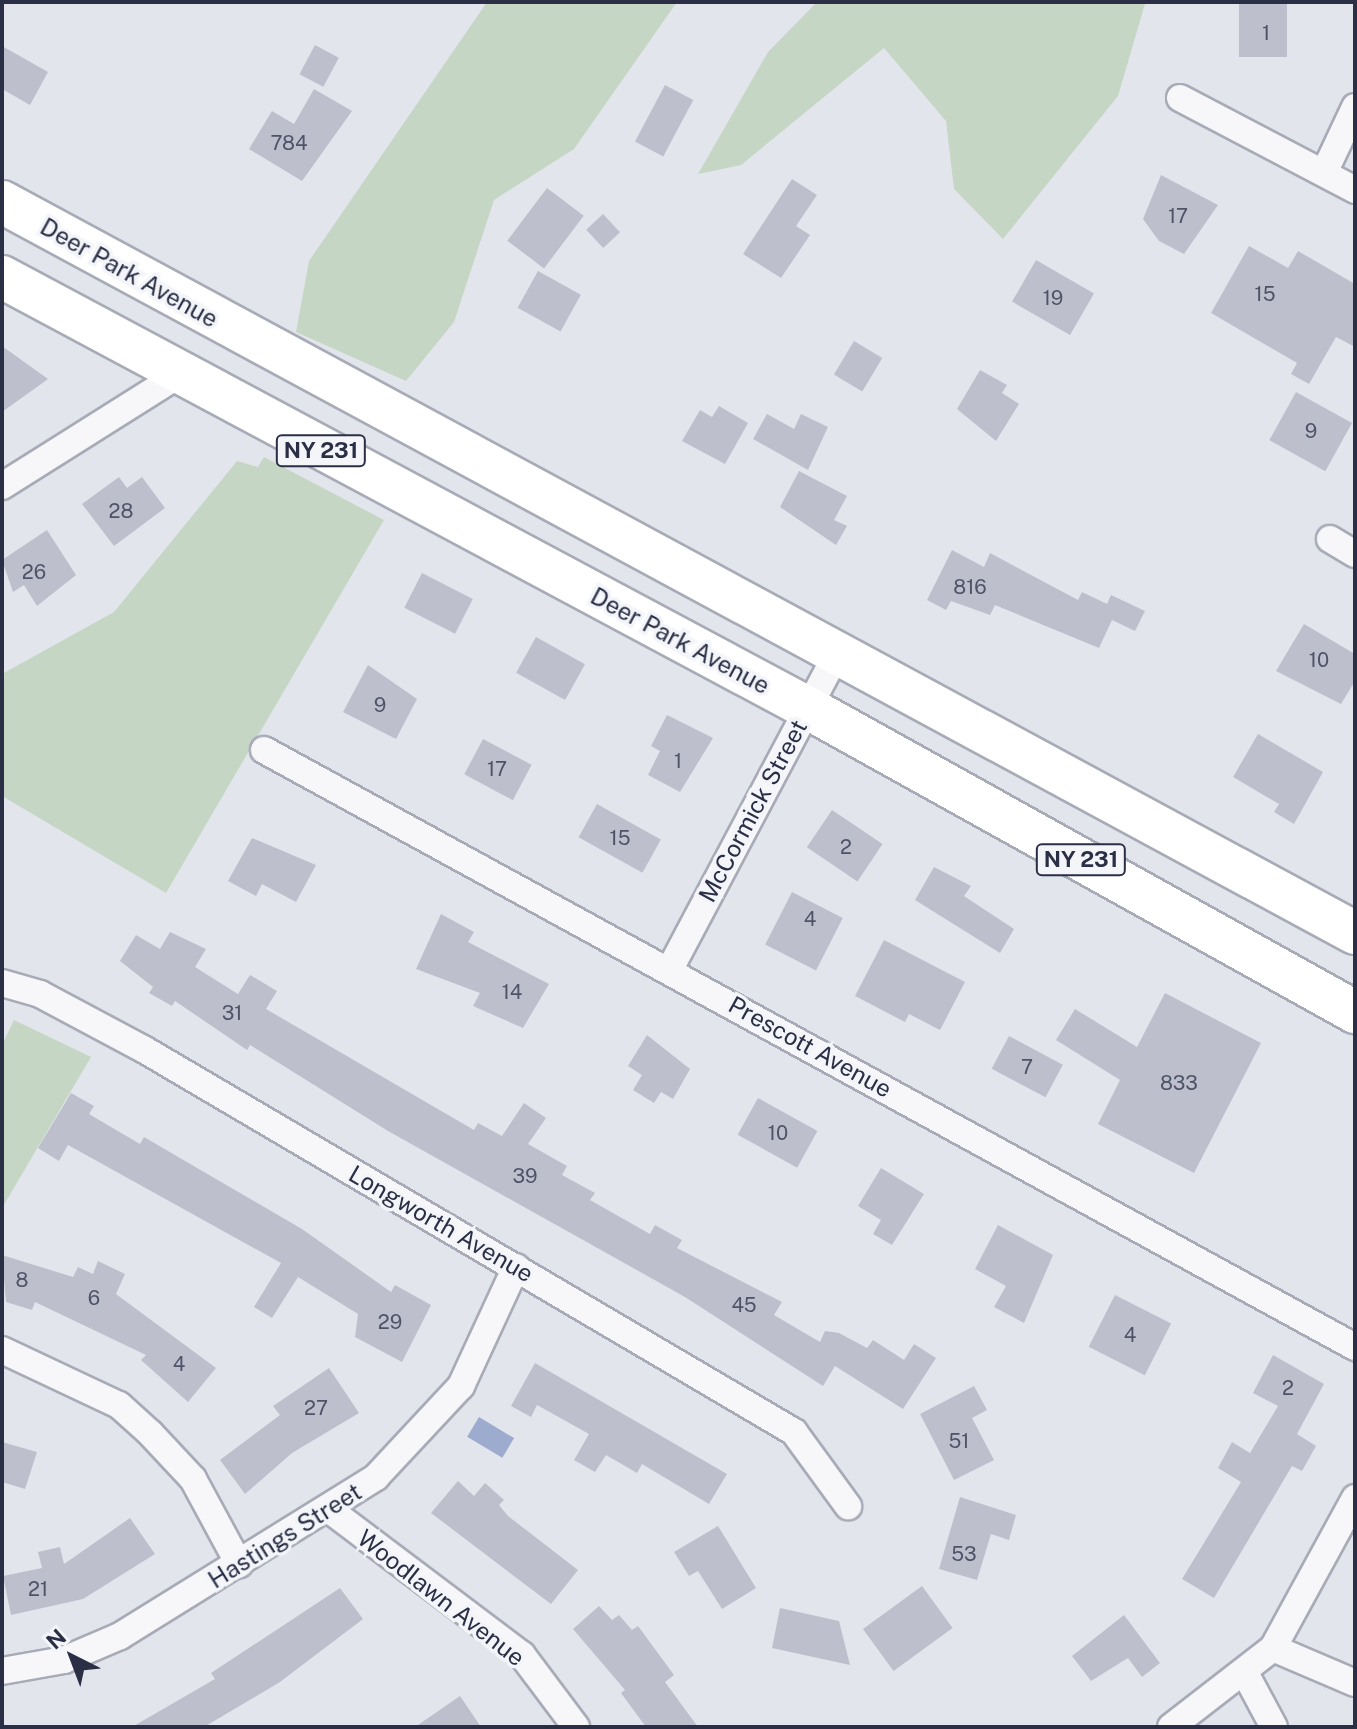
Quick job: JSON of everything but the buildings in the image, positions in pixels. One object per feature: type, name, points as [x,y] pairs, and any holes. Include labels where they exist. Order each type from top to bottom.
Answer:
[{"type":"main road","name":"Deer Park Avenue","points":[[2,202],[1355,933]]},
{"type":"main road","name":"Deer Park Avenue","points":[[2,277],[178,375],[808,708],[1355,1012]]},
{"type":"street","points":[[1180,98],[1355,190]]},
{"type":"street","points":[[1324,173],[1355,107]]},
{"type":"street","points":[[2,486],[178,375]]},
{"type":"street","points":[[1330,539],[1355,554]]},
{"type":"street","name":"McCormick Street","points":[[670,969],[837,653]]},
{"type":"street","name":"Prescott Avenue","points":[[264,750],[670,969],[1355,1347]]},
{"type":"street","name":"Longworth Avenue","points":[[2,983],[40,994],[145,1050],[794,1432],[848,1506]]},
{"type":"street","name":"Hastings Street","points":[[2,1671],[64,1660],[120,1636],[331,1511],[419,1439],[461,1386],[516,1267]]},
{"type":"street","points":[[2,1350],[119,1405],[193,1479],[239,1564]]},
{"type":"street","points":[[1171,1727],[1245,1673],[1273,1648],[1355,1498]]},
{"type":"street","name":"Woodlawn Avenue","points":[[331,1511],[522,1655],[576,1727]]},
{"type":"street","points":[[1273,1648],[1355,1683]]},
{"type":"street","points":[[1245,1673],[1274,1727]]},
{"type":"green space","points":[[487,2],[677,2],[574,149],[494,200],[454,322],[406,381],[296,332],[309,261]]},
{"type":"green space","points":[[817,2],[1145,4],[1118,96],[1003,239],[954,189],[946,121],[884,48],[741,165],[698,174],[768,52]]},
{"type":"green space","points":[[264,457],[384,520],[166,893],[2,796],[2,674],[114,612],[237,461],[258,467]]},
{"type":"green space","points":[[14,1020],[91,1057],[2,1208],[2,1045]]},
{"type":"water","points":[[479,1417],[514,1438],[502,1458],[467,1437]]}]
